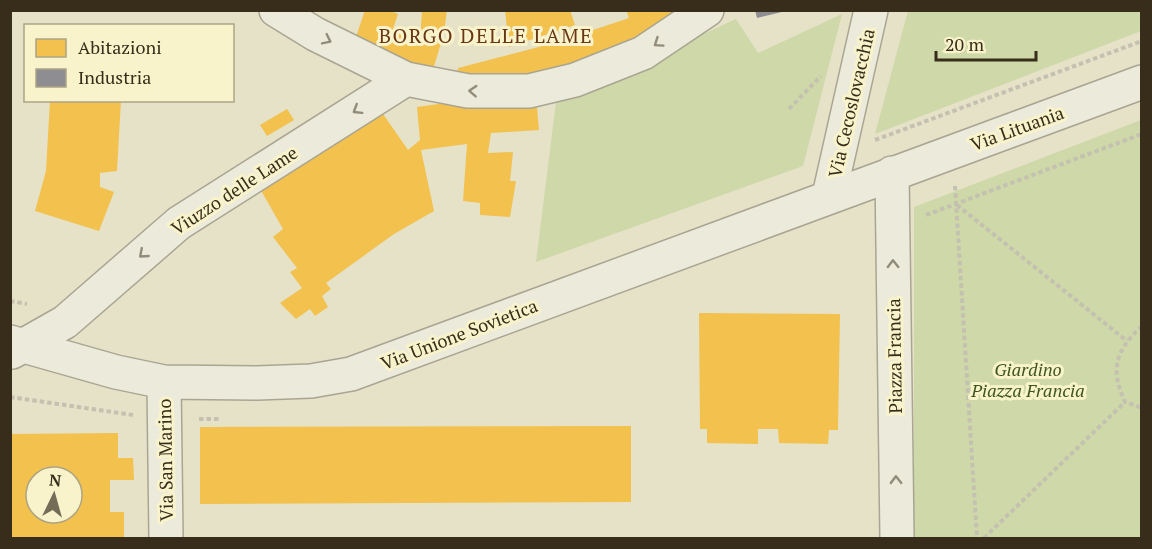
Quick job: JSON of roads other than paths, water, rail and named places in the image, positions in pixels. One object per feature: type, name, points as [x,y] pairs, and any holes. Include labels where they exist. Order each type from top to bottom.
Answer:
[{"type":"street","points":[[276,10],[315,34],[406,79],[468,91],[530,92],[575,80],[643,53],[707,10]]},
{"type":"street","name":"Via Cecoslovacchia","points":[[829,196],[872,10]]},
{"type":"street","name":"Viuzzo delle Lame","points":[[15,347],[65,322],[180,223],[406,79]]},
{"type":"street","name":"Via Lituania","points":[[892,173],[1142,82]]},
{"type":"street","name":"Via Unione Sovietica","points":[[15,347],[164,382],[311,381],[351,374],[892,173]]},
{"type":"street","name":"Piazza Francia","points":[[892,173],[897,538]]},
{"type":"street","name":"Via San Marino","points":[[164,382],[166,538]]},
{"type":"district","name":"BORGO DELLE LAME","points":[[486,35]]},
{"type":"park label","name":"Giardino Piazza Francia","points":[[1028,379]]}]
